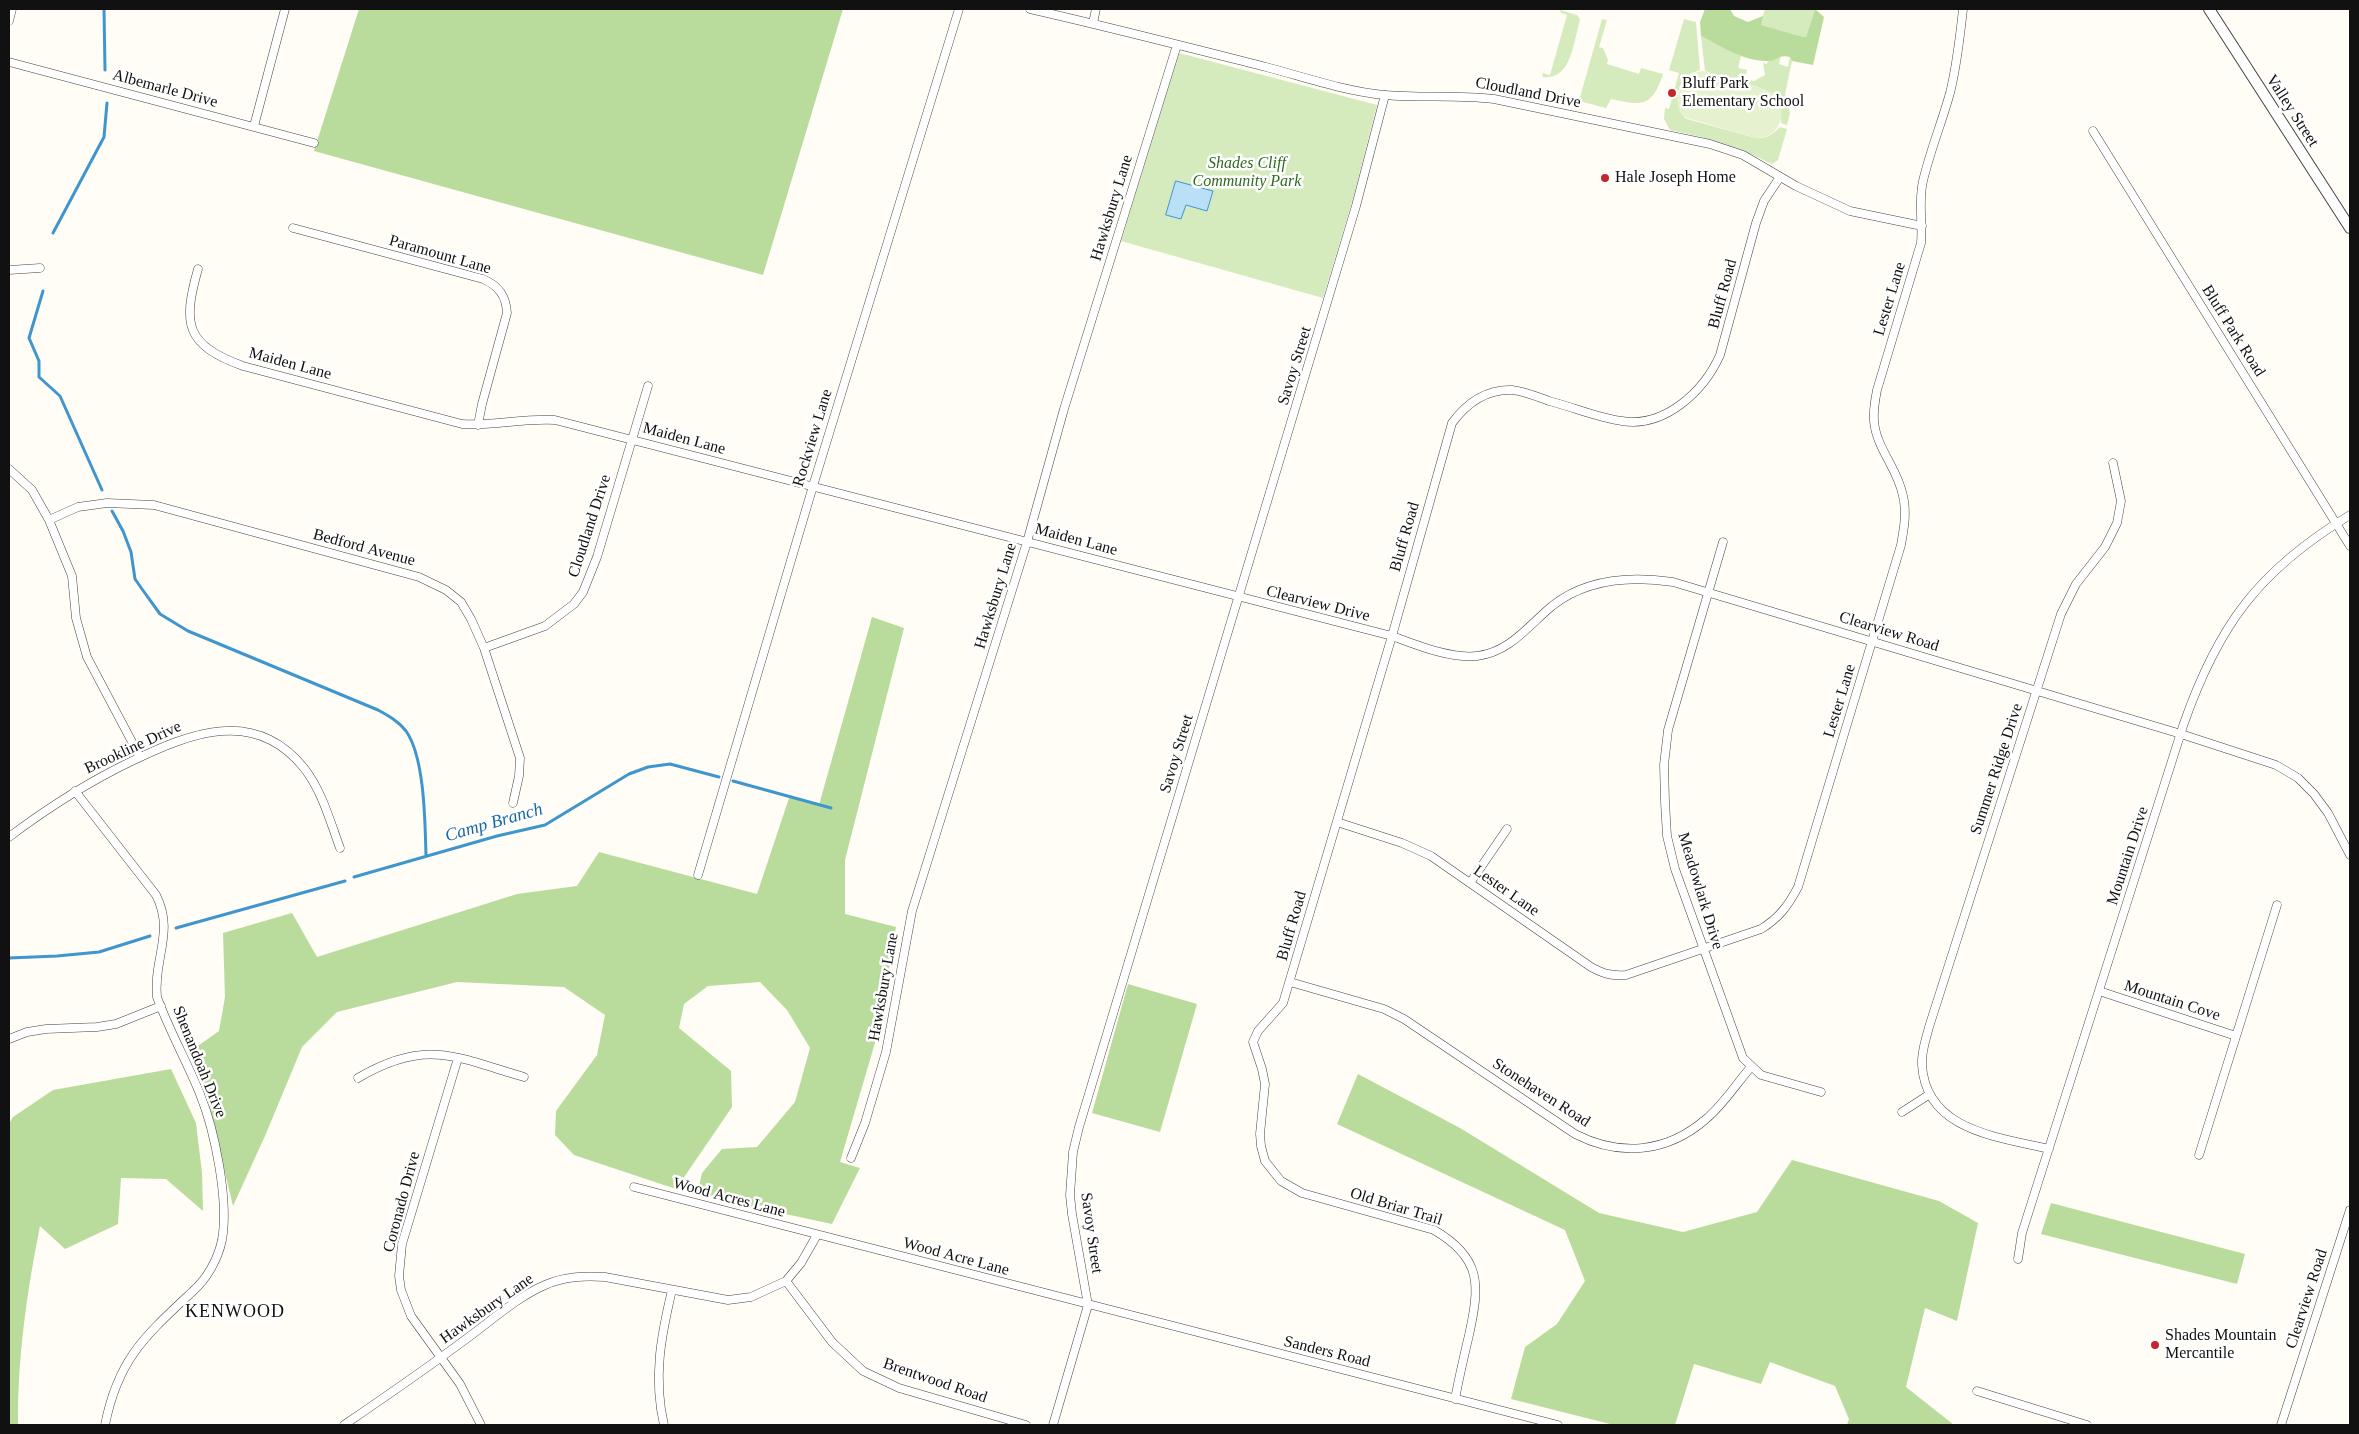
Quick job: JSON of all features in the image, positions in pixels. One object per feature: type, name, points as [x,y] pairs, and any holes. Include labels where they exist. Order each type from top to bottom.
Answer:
[{"type":"street","points":[[9,21],[12,9]]},
{"type":"street","points":[[254,126],[285,9]]},
{"type":"street","name":"Rockview Lane","points":[[698,875],[813,486],[958,9]]},
{"type":"street","name":"Cloudland Drive","points":[[1030,9],[1093,23],[1340,86],[1385,95],[1446,97],[1460,95],[1494,99],[1710,144],[1743,155],[1780,177],[1850,211],[1922,226]]},
{"type":"street","points":[[1093,23],[1096,9]]},
{"type":"street","name":"Lester Lane","points":[[1337,822],[1402,843],[1424,853],[1603,974],[1612,976],[1626,975],[1761,929],[1775,920],[1788,906],[1798,887],[1901,545],[1905,523],[1903,494],[1896,473],[1880,444],[1873,411],[1877,390],[1918,256],[1922,226],[1920,202],[1923,181],[1950,92],[1956,61],[1962,9]]},
{"type":"street","name":"Valley Street","points":[[2209,9],[2350,228]]},
{"type":"street","name":"Hawksbury Lane","points":[[851,1158],[868,1115],[886,1052],[912,911],[1027,542],[1064,408],[1177,45]]},
{"type":"street","name":"Albemarle Drive","points":[[9,62],[314,143]]},
{"type":"street","name":"Savoy Street","points":[[1053,1425],[1088,1306],[1072,1214],[1071,1171],[1073,1152],[1354,215],[1385,95]]},
{"type":"street","name":"Bluff Park Road","points":[[2093,131],[2350,546]]},
{"type":"street","name":"Bluff Road","points":[[1260,1134],[1265,1084],[1253,1042],[1258,1031],[1283,1003],[1290,982],[1392,636],[1452,423],[1464,407],[1482,396],[1512,390],[1623,422],[1653,419],[1679,406],[1712,372],[1720,355],[1756,223],[1764,201],[1780,177]]},
{"type":"street","name":"Paramount Lane","points":[[292,228],[483,279],[500,291],[507,305],[506,322],[482,404],[478,425]]},
{"type":"street","points":[[9,270],[40,268]]},
{"type":"street","name":"Maiden Lane","points":[[198,270],[190,297],[190,321],[197,340],[218,356],[243,366],[462,424],[478,425],[540,419],[555,420],[1238,598]]},
{"type":"street","name":"Cloudland Drive","points":[[484,648],[545,626],[574,604],[583,592],[597,557],[648,386]]},
{"type":"street","name":"Summer Ridge Drive","points":[[2049,1149],[1964,1127],[1947,1115],[1930,1094],[1922,1064],[1926,1040],[2068,597],[2105,546],[2117,523],[2121,501],[2113,463]]},
{"type":"street","points":[[9,469],[32,490],[48,520],[72,576],[76,618],[87,657],[140,757]]},
{"type":"street","name":"Bedford Avenue","points":[[48,520],[78,507],[107,503],[154,505],[419,577],[446,590],[461,602],[484,648],[520,758],[520,776],[512,803]]},
{"type":"street","name":"Mountain Drive","points":[[2018,1259],[2022,1232],[2181,734],[2208,660],[2242,607],[2287,559],[2350,514]]},
{"type":"street","name":"Meadowlark Drive","points":[[1723,542],[1668,730],[1664,765],[1668,836],[1676,868],[1738,1049],[1751,1068]]},
{"type":"street","name":"Clearview Road","points":[[1392,636],[1461,656],[1476,656],[1505,648],[1554,604],[1594,585],[1623,579],[1648,578],[1673,582],[2265,760],[2298,778],[2321,802],[2350,855]]},
{"type":"street","name":"Clearview Drive","points":[[1238,598],[1392,636]]},
{"type":"street","name":"Brookline Drive","points":[[9,837],[75,790],[181,738],[212,731],[238,731],[266,739],[293,756],[314,782],[340,848]]},
{"type":"street","name":"Shenandoah Drive","points":[[75,790],[156,895],[162,906],[164,936],[156,988],[161,1006],[207,1114],[219,1173],[224,1227],[217,1256],[202,1282],[154,1326],[130,1357],[116,1386],[104,1425]]},
{"type":"street","points":[[1470,883],[1507,829]]},
{"type":"street","name":"Mountain Cove","points":[[2199,1155],[2277,905]]},
{"type":"street","name":"Stonehaven Road","points":[[1290,982],[1384,1009],[1424,1030],[1575,1134],[1595,1143],[1622,1150],[1652,1148],[1670,1142],[1697,1126],[1707,1118],[1751,1068]]},
{"type":"street","name":"Mountain Cove","points":[[2100,992],[2236,1036]]},
{"type":"street","points":[[9,1039],[27,1032],[46,1029],[97,1027],[116,1024],[161,1006]]},
{"type":"street","points":[[358,1078],[380,1065],[412,1055],[429,1053],[458,1058],[524,1076]]},
{"type":"street","name":"Coronado Drive","points":[[458,1058],[399,1260],[401,1290],[411,1316],[460,1384],[481,1425]]},
{"type":"street","points":[[1751,1068],[1761,1075],[1821,1092]]},
{"type":"street","points":[[1902,1112],[1930,1094]]},
{"type":"street","name":"Old Briar Trail","points":[[1260,1134],[1265,1161],[1281,1181],[1302,1193],[1434,1230],[1452,1240],[1464,1253],[1474,1274],[1477,1300],[1455,1399]]},
{"type":"street","name":"Wood Acres Lane","points":[[634,1187],[817,1235]]},
{"type":"street","name":"Clearview Road","points":[[2281,1425],[2350,1210]]},
{"type":"street","name":"Hawksbury Lane","points":[[344,1425],[441,1358],[527,1295],[545,1285],[567,1278],[605,1277],[728,1300],[751,1297],[786,1281],[801,1263],[817,1235]]},
{"type":"street","name":"Wood Acre Lane","points":[[817,1235],[1088,1306]]},
{"type":"street","name":"Brentwood Road","points":[[786,1281],[832,1342],[863,1371],[899,1388],[1026,1425]]},
{"type":"street","points":[[664,1425],[659,1405],[658,1361],[661,1338],[672,1290]]},
{"type":"street","name":"Sanders Road","points":[[1088,1306],[1558,1425]]},
{"type":"street","points":[[1977,1391],[2087,1425]]},
{"type":"green space","points":[[359,9],[843,9],[763,275],[314,151]]},
{"type":"green space","points":[[1705,9],[1730,9],[1734,16],[1748,22],[1763,16],[1761,25],[1806,37],[1815,9],[1824,17],[1813,65],[1792,61],[1790,57],[1786,56],[1771,61],[1759,61],[1725,49],[1701,36],[1700,22]]},
{"type":"green space","points":[[1765,9],[1815,9],[1806,37],[1803,37],[1760,25]]},
{"type":"green space","points":[[1560,10],[1577,15],[1580,19],[1575,41],[1569,59],[1560,73],[1543,77],[1542,73],[1550,75],[1567,15],[1561,13]]},
{"type":"green space","points":[[1602,19],[1607,20],[1599,47],[1603,48],[1608,60],[1607,64],[1639,74],[1641,68],[1663,74],[1655,93],[1645,101],[1631,103],[1611,99],[1606,108],[1579,101]]},
{"type":"green space","points":[[1684,19],[1696,22],[1700,70],[1688,75],[1681,85],[1678,104],[1683,115],[1687,119],[1756,138],[1770,136],[1780,127],[1787,129],[1778,160],[1772,164],[1753,155],[1701,137],[1670,130],[1664,119],[1665,108],[1669,109],[1679,73],[1669,70]]},
{"type":"green space","points":[[1701,36],[1741,56],[1738,68],[1747,70],[1745,78],[1754,81],[1765,75],[1763,63],[1767,64],[1768,61],[1781,55],[1779,64],[1788,67],[1790,57],[1792,61],[1785,94],[1790,113],[1787,125],[1781,123],[1780,104],[1771,93],[1705,71]]},
{"type":"green space","name":"Shades Cliff Community Park","points":[[1179,53],[1377,105],[1352,202],[1323,298],[1121,241]]},
{"type":"green space","points":[[1703,71],[1747,83],[1770,92],[1776,98],[1782,112],[1781,120],[1777,127],[1765,137],[1756,138],[1687,118],[1681,113],[1678,106],[1680,90],[1683,83],[1689,77]]},
{"type":"green space","points":[[872,617],[904,628],[845,860],[845,914],[896,927],[879,1029],[840,1162],[860,1168],[832,1224],[697,1195],[702,1173],[722,1149],[757,1147],[795,1102],[810,1048],[787,1010],[760,982],[708,986],[684,1004],[679,1028],[731,1071],[732,1107],[676,1189],[574,1155],[555,1135],[556,1111],[597,1055],[605,1015],[564,987],[457,982],[337,1012],[302,1047],[233,1206],[195,1048],[219,1031],[225,997],[223,933],[292,913],[317,957],[517,894],[577,886],[599,852],[757,894],[790,795],[819,805]]},
{"type":"green space","points":[[1128,984],[1197,1004],[1160,1132],[1092,1113]]},
{"type":"green space","points":[[171,1069],[196,1123],[202,1173],[203,1211],[166,1179],[121,1178],[118,1224],[65,1249],[40,1226],[24,1325],[19,1375],[18,1425],[9,1425],[9,1124],[13,1117],[53,1090]]},
{"type":"green space","points":[[1358,1074],[1460,1128],[1599,1213],[1683,1232],[1757,1212],[1792,1160],[1939,1201],[1978,1223],[1957,1321],[1925,1308],[1906,1387],[1954,1425],[1847,1425],[1849,1419],[1835,1386],[1770,1362],[1761,1384],[1694,1364],[1675,1425],[1614,1425],[1511,1399],[1525,1347],[1557,1324],[1585,1281],[1565,1230],[1337,1124]]},
{"type":"green space","points":[[2051,1203],[2245,1254],[2237,1284],[2041,1234]]},
{"type":"water","points":[[1176,181],[1213,191],[1207,211],[1186,205],[1181,219],[1166,215]]},
{"type":"waterway","points":[[104,9],[105,70]]},
{"type":"waterway","points":[[53,233],[104,137],[107,103]]},
{"type":"waterway","points":[[43,291],[29,338],[39,361],[39,377],[60,396],[102,490]]},
{"type":"waterway","points":[[112,511],[123,531],[131,552],[135,579],[160,614],[188,631],[378,710],[403,727],[417,757],[423,791],[426,856]]},
{"type":"waterway","name":"Camp Branch","points":[[354,877],[497,836],[545,825],[629,774],[648,767],[670,764],[719,777]]},
{"type":"waterway","name":"Camp Branch","points":[[733,781],[831,808]]},
{"type":"waterway","name":"Camp Branch","points":[[176,928],[345,881]]},
{"type":"waterway","name":"Camp Branch","points":[[9,958],[99,952],[150,936]]},
{"type":"place","name":"Bluff Park Elementary School","points":[[1672,93]]},
{"type":"place","name":"Hale Joseph Home","points":[[1605,178]]},
{"type":"place","name":"Shades Mountain Mercantile","points":[[2155,1345]]},
{"type":"district","name":"KENWOOD","points":[[235,1312]]}]
